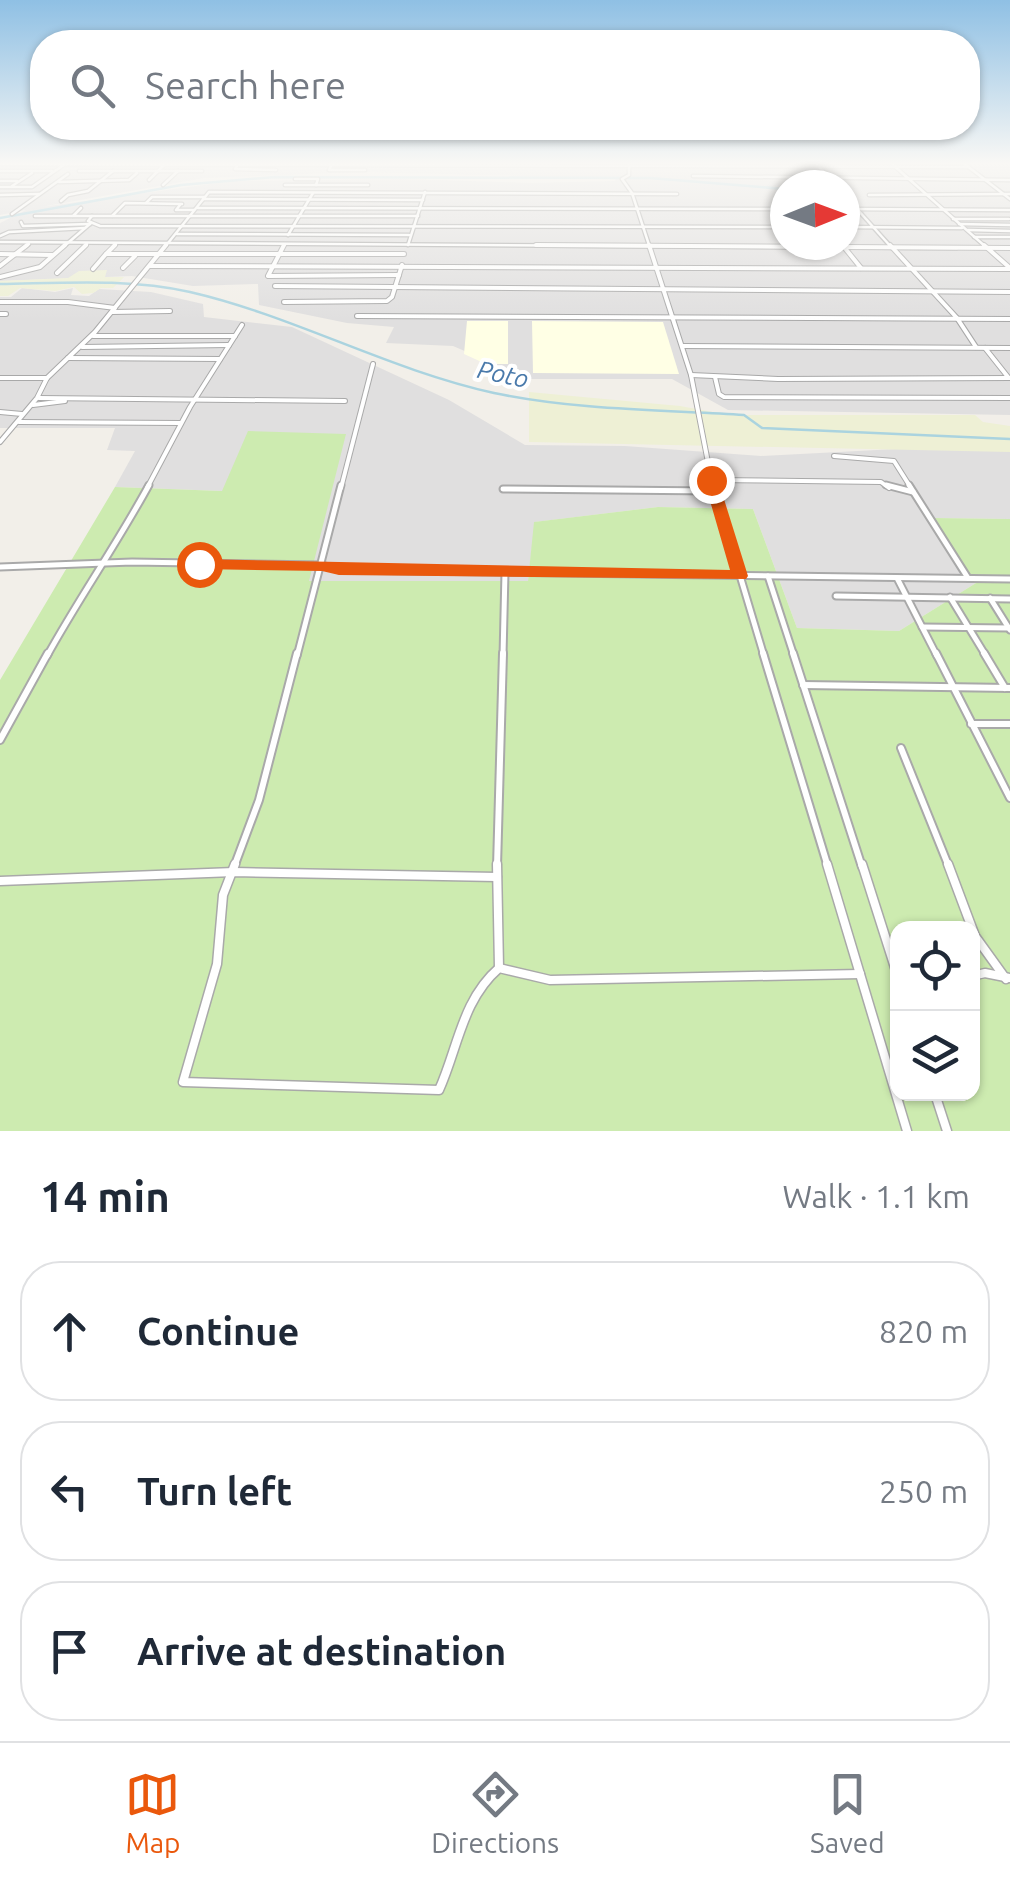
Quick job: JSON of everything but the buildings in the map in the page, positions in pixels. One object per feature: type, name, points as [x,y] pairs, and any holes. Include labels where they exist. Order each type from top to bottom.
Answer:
[{"type":"street","points":[[639,215],[691,375],[714,491],[907,1131]]},
{"type":"street","points":[[862,215],[957,318],[976,348]]},
{"type":"street","points":[[949,215],[1010,268]]},
{"type":"street","points":[[953,219],[1010,219],[1004,215]]},
{"type":"street","points":[[35,216],[418,216],[409,234],[392,297],[383,301],[284,302]]},
{"type":"street","points":[[91,224],[88,221],[92,216]]},
{"type":"street","points":[[190,216],[92,336],[48,378],[33,406],[73,399],[345,401]]},
{"type":"street","points":[[301,216],[268,276],[399,276]]},
{"type":"street","points":[[21,222],[19,225],[28,226],[770,227]]},
{"type":"street","points":[[0,277],[40,267],[91,224]]},
{"type":"street","points":[[963,228],[1010,224]]},
{"type":"street","points":[[0,239],[9,232],[85,228]]},
{"type":"street","points":[[860,228],[1010,231]]},
{"type":"street","points":[[176,234],[409,234]]},
{"type":"street","points":[[974,238],[1010,238]]},
{"type":"street","points":[[0,239],[168,244],[770,246]]},
{"type":"street","points":[[0,266],[31,242]]},
{"type":"street","points":[[57,273],[89,242]]},
{"type":"street","points":[[92,268],[117,242]]},
{"type":"street","points":[[860,246],[1010,248]]},
{"type":"street","points":[[0,254],[54,254]]},
{"type":"street","points":[[106,254],[404,254]]},
{"type":"street","points":[[124,268],[137,254]]},
{"type":"street","points":[[855,260],[861,268]]},
{"type":"street","points":[[150,266],[1010,268]]},
{"type":"street","points":[[275,286],[1010,292]]},
{"type":"street","points":[[0,302],[68,302],[113,310],[170,312]]},
{"type":"street","points":[[357,316],[1010,318]]},
{"type":"street","points":[[0,740],[92,575],[118,543],[194,401],[242,326]]},
{"type":"street","points":[[92,336],[235,336]]},
{"type":"street","points":[[80,347],[229,345]]},
{"type":"street","points":[[682,346],[1010,348]]},
{"type":"street","points":[[985,348],[1010,379]]},
{"type":"street","points":[[68,358],[220,359]]},
{"type":"street","points":[[373,364],[259,800],[223,895],[217,964],[183,1082],[439,1090],[452,1064],[462,1020],[482,980],[500,968],[550,980],[860,974]]},
{"type":"street","points":[[691,375],[1010,379]]},
{"type":"street","points":[[714,377],[719,394],[724,397],[1010,398]]},
{"type":"street","points":[[0,378],[48,378]]},
{"type":"street","points":[[0,442],[35,400]]},
{"type":"street","points":[[0,412],[22,414]]},
{"type":"street","points":[[16,422],[181,424]]},
{"type":"street","points":[[834,456],[889,458],[968,578]]},
{"type":"street","points":[[711,480],[881,482],[891,489],[913,492]]},
{"type":"street","points":[[503,489],[714,491]]},
{"type":"street","points":[[0,566],[322,566],[339,570],[1010,579]]},
{"type":"street","points":[[500,968],[497,877],[505,572]]},
{"type":"street","points":[[768,576],[890,952]]},
{"type":"street","points":[[897,578],[1010,798]]},
{"type":"street","points":[[836,596],[1010,599]]},
{"type":"street","points":[[950,598],[1008,688]]},
{"type":"street","points":[[990,598],[1009,629]]},
{"type":"street","points":[[922,627],[1009,629]]},
{"type":"street","points":[[803,685],[1008,688]]},
{"type":"street","points":[[971,724],[1010,724]]},
{"type":"street","points":[[901,748],[938,832],[935,840],[958,885],[975,936],[1008,979]]},
{"type":"street","points":[[0,881],[234,872],[497,877]]},
{"type":"street","points":[[980,974],[1008,979]]},
{"type":"street","points":[[937,1101],[947,1131]]},
{"type":"shaded area","points":[[16,215],[770,215],[770,260],[860,260],[860,215],[1010,215],[1010,415],[728,410],[672,379],[530,379],[453,346],[386,343],[394,327],[347,323],[259,305],[258,284],[193,286],[132,276],[0,281],[0,223]]},
{"type":"shaded area","points":[[107,270],[105,277],[124,277],[113,288],[93,293],[82,294],[74,287],[55,291],[20,288],[0,296],[0,281],[68,278],[79,271]]},
{"type":"shaded area","points":[[22,288],[55,292],[73,288],[71,295],[89,296],[99,289],[151,292],[203,304],[204,317],[292,327],[449,400],[525,445],[625,446],[761,456],[1010,446],[1010,519],[935,518],[976,583],[899,631],[797,628],[753,509],[658,507],[535,522],[528,581],[308,581],[223,491],[115,487],[135,451],[107,450],[115,428],[0,428],[0,297],[11,297]]},
{"type":"shaded area","points":[[467,321],[508,321],[508,364],[486,364],[464,354]]},
{"type":"shaded area","points":[[532,321],[663,322],[679,374],[533,373]]},
{"type":"shaded area","points":[[529,392],[680,406],[729,415],[975,415],[983,422],[1010,426],[1010,452],[529,442]]},
{"type":"green space","points":[[248,431],[346,434],[309,581],[528,581],[534,522],[658,507],[753,509],[797,628],[899,631],[976,583],[934,518],[1010,519],[1010,1131],[0,1131],[0,680],[115,487],[222,491]]},
{"type":"waterway","points":[[0,218],[18,215]]},
{"type":"waterway","name":"Poto","points":[[0,284],[119,283],[190,292],[267,315],[417,371],[525,399],[744,415],[762,428],[1010,439]]},
{"type":"route","points":[[199,564],[740,576],[711,480]]}]
